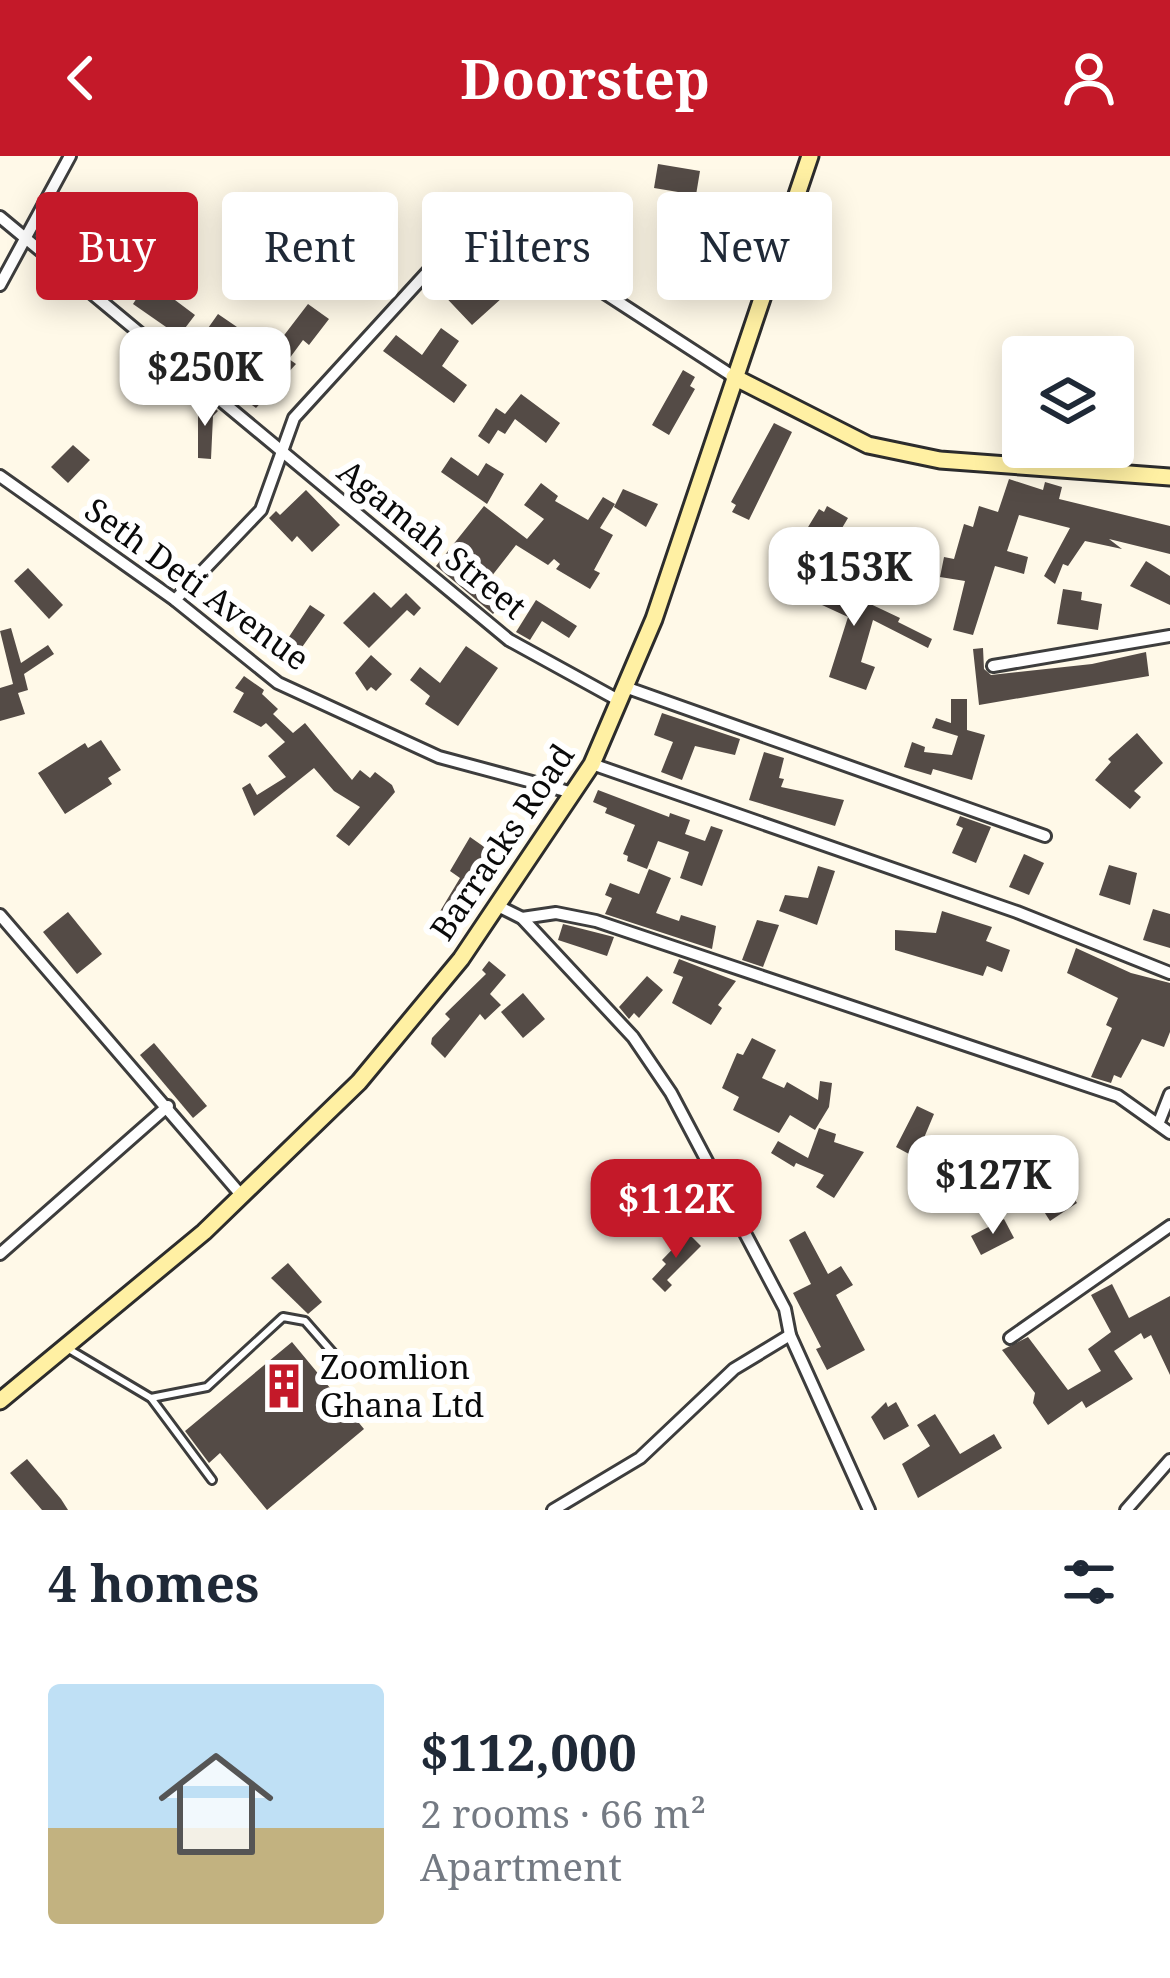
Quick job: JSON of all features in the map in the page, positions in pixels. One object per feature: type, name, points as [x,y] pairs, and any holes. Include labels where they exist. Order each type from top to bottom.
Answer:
[{"type":"street","points":[[0,285],[70,156]]},
{"type":"street","name":"Barracks Road","points":[[0,1401],[161,1269],[346,1096],[415,1019],[498,906],[592,764],[654,619],[810,156]]},
{"type":"street","name":"Agamah Street","points":[[0,217],[509,640],[622,694],[1045,836]]},
{"type":"street","points":[[175,600],[262,510],[294,418],[453,244],[486,228],[512,233],[734,377],[868,445],[940,460],[1170,477]]},
{"type":"street","name":"Seth Deti Avenue","points":[[0,476],[175,600],[278,683],[439,757],[573,793]]},
{"type":"street","points":[[993,666],[1170,636]]},
{"type":"street","points":[[592,764],[1017,911],[1170,973]]},
{"type":"street","points":[[498,906],[523,918],[632,1037],[671,1093],[785,1310],[790,1335],[868,1510]]},
{"type":"street","points":[[523,918],[556,913],[596,921],[1118,1096],[1170,1133]]},
{"type":"street","points":[[0,915],[242,1196]]},
{"type":"street","points":[[1159,1122],[1170,1094]]},
{"type":"street","points":[[0,1254],[168,1106]]},
{"type":"street","points":[[1010,1338],[1170,1226]]},
{"type":"street","points":[[553,1510],[640,1458],[734,1369],[790,1335]]},
{"type":"street","points":[[1126,1510],[1167,1469]]},
{"type":"lane","points":[[151,1399],[206,1387],[284,1317],[304,1321],[347,1369]]},
{"type":"lane","points":[[63,1346],[151,1399],[212,1480]]},
{"type":"building","points":[[658,164],[700,171],[696,192],[654,188]]},
{"type":"building","points":[[136,300],[175,300],[195,315],[179,336],[133,304]]},
{"type":"building","points":[[448,300],[500,300],[472,325]]},
{"type":"building","points":[[308,304],[329,319],[309,345],[303,340],[289,359],[296,364],[256,408],[241,397],[257,371],[205,340],[210,334],[206,331],[218,314],[272,351]]},
{"type":"building","points":[[441,328],[459,341],[442,366],[467,385],[454,403],[383,351],[396,335],[422,355]]},
{"type":"building","points":[[683,370],[695,377],[690,386],[695,389],[669,435],[652,425]]},
{"type":"building","points":[[521,394],[560,423],[546,443],[515,419],[505,434],[498,430],[489,444],[478,436],[496,408],[505,414]]},
{"type":"building","points":[[205,400],[218,411],[213,416],[211,459],[198,458],[198,405]]},
{"type":"building","points":[[774,423],[792,432],[749,520],[732,512],[736,505],[731,502]]},
{"type":"building","points":[[73,445],[90,460],[68,483],[51,467]]},
{"type":"building","points":[[451,457],[478,476],[486,463],[504,474],[487,504],[441,472]]},
{"type":"building","points":[[1009,479],[1043,490],[1045,482],[1062,487],[1059,499],[1170,526],[1170,554],[1109,539],[1122,549],[1085,541],[1068,566],[1063,564],[1055,584],[1044,576],[1070,528],[1019,515],[1007,551],[1028,557],[1024,574],[995,566],[973,635],[953,630],[965,581],[940,577],[944,557],[954,559],[964,524],[973,527],[979,506],[998,512]]},
{"type":"building","points":[[541,483],[558,496],[555,501],[588,520],[603,497],[615,504],[600,528],[613,535],[594,570],[600,573],[590,589],[556,569],[560,564],[554,559],[548,565],[516,545],[491,577],[516,600],[509,608],[503,603],[493,614],[436,566],[484,506],[527,539],[544,519],[524,505]]},
{"type":"building","points":[[623,489],[658,504],[646,527],[614,507]]},
{"type":"building","points":[[306,490],[340,525],[312,552],[297,536],[292,542],[269,518],[276,511],[280,515]]},
{"type":"building","points":[[827,506],[848,518],[823,560],[799,542],[819,509],[824,512]]},
{"type":"building","points":[[1146,561],[1170,576],[1170,605],[1130,586]]},
{"type":"building","points":[[28,568],[63,605],[49,619],[14,581]]},
{"type":"building","points":[[805,573],[900,618],[898,622],[932,639],[928,648],[873,620],[861,662],[875,667],[866,690],[829,677],[848,617],[796,593]]},
{"type":"building","points":[[1063,589],[1082,592],[1081,600],[1102,604],[1098,630],[1057,624]]},
{"type":"building","points":[[374,592],[391,608],[406,593],[421,608],[414,616],[407,610],[369,648],[343,623]]},
{"type":"building","points":[[536,600],[577,626],[569,638],[542,621],[530,640],[516,632]]},
{"type":"building","points":[[310,605],[325,615],[290,664],[257,646],[264,636],[281,649]]},
{"type":"building","points":[[11,628],[21,663],[48,645],[54,654],[24,674],[28,690],[18,693],[25,714],[0,721],[0,688],[13,684],[0,631]]},
{"type":"building","points":[[466,646],[498,668],[458,726],[425,704],[430,696],[410,680],[420,667],[440,683]]},
{"type":"building","points":[[983,648],[984,669],[991,675],[1092,664],[1146,652],[1149,676],[979,705],[973,649]]},
{"type":"building","points":[[371,655],[392,674],[376,691],[371,687],[367,691],[355,673]]},
{"type":"building","points":[[244,676],[264,690],[262,694],[278,709],[273,714],[293,733],[305,723],[352,780],[360,770],[370,778],[375,772],[392,785],[395,792],[349,846],[336,836],[360,807],[334,791],[314,768],[254,816],[242,788],[250,783],[257,795],[286,777],[268,756],[285,742],[266,723],[261,727],[233,712],[244,693],[235,688]]},
{"type":"building","points":[[951,699],[967,699],[967,730],[985,735],[972,780],[904,767],[912,742],[925,747],[924,752],[952,755],[958,736],[932,728],[936,718],[951,723]]},
{"type":"building","points":[[662,713],[740,739],[735,755],[695,746],[682,780],[661,772],[673,742],[654,735]]},
{"type":"building","points":[[1137,733],[1163,763],[1134,791],[1141,797],[1130,809],[1095,780],[1111,762],[1108,759]]},
{"type":"building","points":[[101,740],[121,770],[108,778],[112,784],[65,814],[38,773],[85,743],[88,748]]},
{"type":"building","points":[[764,752],[784,758],[781,787],[844,800],[835,826],[749,800]]},
{"type":"building","points":[[598,790],[669,817],[670,813],[690,820],[685,834],[705,841],[711,826],[723,830],[702,886],[680,878],[689,852],[658,841],[647,869],[627,861],[623,854],[635,825],[605,813],[607,808],[593,802]]},
{"type":"building","points":[[960,816],[991,827],[976,863],[952,853],[963,828],[956,825]]},
{"type":"building","points":[[470,837],[500,858],[481,893],[473,888],[450,927],[436,918],[460,878],[450,871]]},
{"type":"building","points":[[1024,854],[1044,863],[1029,895],[1009,887]]},
{"type":"building","points":[[1109,865],[1137,873],[1130,905],[1099,895]]},
{"type":"building","points":[[818,866],[835,871],[817,925],[779,911],[785,895],[808,898]]},
{"type":"building","points":[[649,869],[671,878],[656,913],[716,926],[712,949],[605,914],[612,898],[605,895],[610,883],[639,894]]},
{"type":"building","points":[[1153,909],[1170,914],[1170,948],[1143,940]]},
{"type":"building","points":[[942,911],[992,927],[986,941],[1010,950],[1002,972],[987,966],[983,976],[895,950],[895,930],[936,933]]},
{"type":"building","points":[[68,912],[102,954],[77,974],[43,932]]},
{"type":"building","points":[[757,920],[779,925],[763,967],[742,960]]},
{"type":"building","points":[[563,924],[614,937],[607,956],[558,940]]},
{"type":"building","points":[[1076,948],[1131,973],[1170,983],[1170,1032],[1164,1047],[1142,1039],[1121,1078],[1114,1075],[1111,1083],[1091,1077],[1112,1028],[1106,1025],[1118,998],[1067,973]]},
{"type":"building","points":[[679,959],[736,981],[718,1005],[722,1008],[711,1025],[672,1003],[683,977],[673,973]]},
{"type":"building","points":[[489,961],[506,975],[490,994],[501,1005],[485,1020],[480,1014],[445,1058],[431,1044],[432,1038],[450,1019],[445,1014],[486,974],[482,970]]},
{"type":"building","points":[[647,976],[663,990],[639,1018],[634,1013],[629,1019],[619,1007]]},
{"type":"building","points":[[523,993],[545,1019],[523,1038],[501,1012]]},
{"type":"building","points":[[752,1038],[776,1050],[762,1078],[784,1088],[787,1082],[818,1100],[820,1081],[832,1083],[829,1107],[815,1130],[790,1115],[779,1133],[733,1110],[739,1097],[722,1088],[737,1053],[743,1055]]},
{"type":"building","points":[[154,1043],[207,1106],[193,1118],[140,1055]]},
{"type":"building","points":[[917,1106],[934,1114],[921,1145],[939,1152],[933,1167],[896,1147]]},
{"type":"building","points":[[819,1128],[836,1134],[834,1142],[864,1152],[834,1198],[816,1187],[824,1175],[796,1163],[794,1167],[771,1153],[778,1141],[808,1158]]},
{"type":"building","points":[[1063,1182],[1077,1203],[1050,1221],[1036,1199]]},
{"type":"building","points":[[1004,1219],[1014,1238],[981,1255],[971,1236]]},
{"type":"building","points":[[805,1231],[828,1274],[841,1266],[853,1285],[836,1295],[865,1350],[827,1370],[816,1349],[821,1347],[793,1293],[811,1284],[789,1240]]},
{"type":"building","points":[[688,1233],[701,1246],[667,1280],[672,1285],[665,1292],[652,1279],[666,1264],[662,1260]]},
{"type":"building","points":[[288,1263],[322,1302],[308,1314],[271,1278]]},
{"type":"building","points":[[1112,1284],[1129,1318],[1170,1296],[1170,1375],[1151,1335],[1144,1339],[1141,1333],[1114,1351],[1133,1379],[1086,1408],[1082,1401],[1048,1425],[1033,1403],[1035,1393],[1002,1350],[1028,1337],[1068,1390],[1101,1371],[1088,1349],[1111,1332],[1091,1295]]},
{"type":"building","name":"Zoomlion Ghana Ltd","points":[[292,1342],[364,1429],[267,1510],[220,1453],[209,1463],[185,1431]]},
{"type":"building","points":[[886,1402],[888,1407],[896,1402],[909,1426],[884,1440],[871,1417]]},
{"type":"building","points":[[935,1414],[960,1454],[994,1434],[1002,1448],[918,1498],[902,1464],[930,1446],[917,1425]]},
{"type":"building","points":[[27,1459],[68,1510],[42,1510],[10,1473]]},
{"type":"place","name":"Zoomlion Ghana Ltd","points":[[284,1386]]}]
